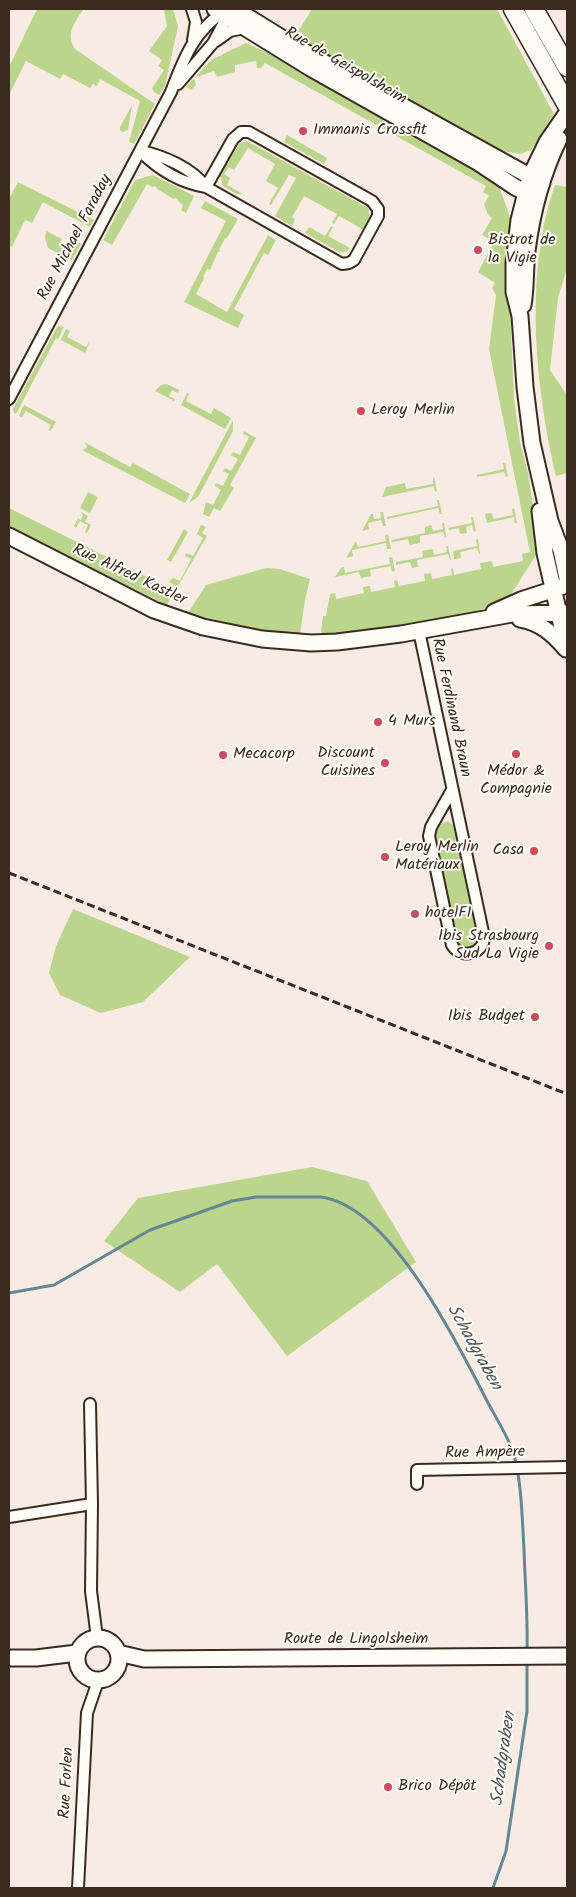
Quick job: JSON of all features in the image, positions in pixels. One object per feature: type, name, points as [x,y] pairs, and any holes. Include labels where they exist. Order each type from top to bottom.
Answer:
[{"type":"highway","points":[[513,9],[567,105]]},
{"type":"highway","points":[[534,9],[567,67]]},
{"type":"main road","name":"Rue de Geispolsheim","points":[[227,11],[245,28],[312,69],[479,163],[531,195]]},
{"type":"main road","name":"Rue de Geispolsheim","points":[[227,11],[298,48],[536,180]]},
{"type":"main road","points":[[566,645],[560,587],[548,569],[545,549],[525,387],[520,316],[514,292],[514,263],[519,220],[531,195],[547,142],[567,113]]},
{"type":"main road","points":[[536,180],[550,159],[567,121]]},
{"type":"main road","points":[[535,458],[550,521],[566,572]]},
{"type":"main road","name":"Rue Alfred Kastler","points":[[9,536],[132,600],[179,620],[220,632],[262,640],[311,643],[346,641],[419,631],[512,614],[563,613]]},
{"type":"main road","name":"Rue Alfred Kastler","points":[[477,620],[510,604],[560,587]]},
{"type":"main road","points":[[501,617],[532,621],[551,632],[566,645]]},
{"type":"main road","points":[[97,1638],[110,1642],[118,1660],[110,1677],[98,1681],[85,1676],[77,1659],[85,1642],[97,1638]]},
{"type":"main road","name":"Route de Lingolsheim","points":[[118,1660],[144,1658],[567,1656]]},
{"type":"main road","points":[[9,1658],[77,1659]]},
{"type":"street","name":"Rue Michael Faraday","points":[[9,399],[171,92],[193,41],[196,22],[192,9]]},
{"type":"street","name":"Rue Michael Faraday","points":[[193,41],[203,29],[227,11]]},
{"type":"street","name":"Rue Michael Faraday","points":[[213,43],[227,11]]},
{"type":"street","name":"Rue Michael Faraday","points":[[171,92],[213,43],[230,31],[245,28]]},
{"type":"street","points":[[140,151],[165,171],[193,185],[206,187],[342,264],[354,260],[378,216],[378,209],[372,201],[249,132],[241,132],[233,139],[206,187]]},
{"type":"street","name":"Rue Ferdinand Braun","points":[[419,631],[484,937],[484,944],[481,948],[464,954],[457,952],[452,945],[429,836],[431,827],[452,790]]},
{"type":"street","points":[[90,1404],[91,1591],[97,1638]]},
{"type":"street","name":"Rue Ampère","points":[[417,1484],[417,1470],[567,1467]]},
{"type":"street","points":[[9,1517],[92,1504]]},
{"type":"street","name":"Rue Forlen","points":[[78,1888],[87,1713],[98,1681]]},
{"type":"green space","points":[[37,9],[82,9],[71,33],[72,44],[75,49],[155,104],[134,144],[129,142],[140,101],[100,79],[97,86],[93,84],[90,88],[63,74],[60,79],[26,61],[9,95],[9,67]]},
{"type":"green space","points":[[162,9],[173,9],[178,26],[165,86],[159,95],[152,88],[164,70],[158,66],[162,60],[149,51],[167,26],[164,10]]},
{"type":"green space","points":[[312,9],[497,9],[554,114],[531,150],[520,154],[496,150],[294,38]]},
{"type":"green space","points":[[246,43],[298,67],[498,183],[512,223],[508,266],[514,398],[520,442],[528,473],[538,537],[538,552],[508,599],[480,610],[407,626],[351,633],[323,634],[321,631],[323,616],[326,616],[330,594],[335,593],[336,599],[364,593],[363,587],[370,586],[371,592],[395,587],[394,581],[397,580],[399,586],[425,581],[424,574],[431,573],[432,579],[452,575],[451,569],[453,568],[454,575],[481,569],[480,563],[492,561],[493,567],[523,561],[522,554],[530,552],[489,349],[496,295],[492,288],[495,283],[478,272],[494,242],[482,235],[492,218],[488,215],[484,204],[489,196],[483,192],[486,186],[265,63],[261,68],[257,68],[256,61],[235,65],[235,72],[217,77],[214,71],[194,78],[211,60]]},
{"type":"green space","points":[[194,78],[196,85],[191,90],[186,87]]},
{"type":"green space","points":[[132,105],[128,130],[123,132],[120,130],[120,127]]},
{"type":"green space","points":[[287,135],[327,158],[324,164],[284,142]]},
{"type":"green space","points":[[247,141],[368,208],[370,218],[364,230],[339,216],[334,224],[332,223],[337,214],[304,196],[292,217],[295,219],[292,226],[275,216],[296,178],[289,175],[271,205],[269,204],[278,188],[266,181],[275,164],[248,148],[234,170],[229,167],[224,174],[230,178],[227,185],[243,194],[236,194],[223,186],[220,176],[239,144]]},
{"type":"green space","points":[[153,175],[194,196],[186,213],[181,210],[183,205],[178,200],[147,184],[112,245],[103,240],[135,180]]},
{"type":"green space","points":[[18,182],[94,220],[90,227],[43,202],[32,223],[25,220],[12,247],[9,245],[9,199]]},
{"type":"green space","points":[[555,185],[567,187],[567,268],[558,298],[550,370],[567,395],[567,473],[556,476],[543,405],[538,368],[536,330],[536,292],[539,255],[545,219]]},
{"type":"green space","points":[[205,201],[238,219],[227,238],[225,238],[210,270],[207,269],[196,294],[227,312],[268,235],[276,240],[268,255],[264,253],[234,309],[244,315],[238,328],[184,302],[226,221],[201,208]]},
{"type":"green space","points":[[331,226],[333,227],[328,236],[350,248],[348,251],[341,253],[305,233],[309,227],[325,236]]},
{"type":"green space","points":[[46,231],[62,239],[59,244],[65,248],[61,255],[48,248],[45,238]]},
{"type":"green space","points":[[74,241],[81,244],[72,260],[63,256],[66,250],[75,246]]},
{"type":"green space","points":[[59,326],[64,327],[58,339],[56,338],[16,414],[14,413],[13,409]]},
{"type":"green space","points":[[66,329],[70,331],[67,337],[86,347],[90,341],[85,353],[61,340]]},
{"type":"green space","points":[[167,384],[179,390],[178,393],[172,390],[169,396],[175,399],[174,401],[155,391],[161,385]]},
{"type":"green space","points":[[187,393],[189,394],[186,401],[211,414],[214,408],[231,418],[225,429],[181,405]]},
{"type":"green space","points":[[24,405],[56,422],[51,430],[48,431],[51,425],[26,411],[22,417],[19,416]]},
{"type":"green space","points":[[233,420],[233,431],[198,497],[189,503]]},
{"type":"green space","points":[[244,431],[256,438],[230,485],[234,488],[220,511],[214,508],[209,517],[203,514],[206,502],[213,505],[221,490],[215,486],[216,483],[223,486],[229,474],[223,471],[225,468],[231,471],[238,459],[231,455],[233,452],[240,455],[249,437],[243,434]]},
{"type":"green space","points":[[84,442],[130,467],[133,463],[190,494],[185,503],[82,450],[87,446]]},
{"type":"green space","points":[[503,463],[505,463],[508,477],[506,477],[504,472],[477,477],[477,475],[504,469]]},
{"type":"green space","points":[[434,477],[437,491],[435,492],[434,486],[382,497],[386,487],[405,483],[406,489],[433,484]]},
{"type":"green space","points":[[88,492],[98,497],[90,513],[80,508]]},
{"type":"green space","points":[[437,500],[439,500],[442,514],[440,514],[438,508],[387,519],[387,517],[438,506]]},
{"type":"green space","points":[[9,508],[173,590],[175,586],[169,582],[173,578],[180,581],[191,559],[185,556],[186,553],[193,556],[203,538],[197,534],[201,525],[206,527],[202,533],[207,536],[167,605],[9,527]]},
{"type":"green space","points":[[514,508],[517,523],[515,523],[514,517],[487,523],[485,514],[492,513],[493,519],[513,515],[512,509]]},
{"type":"green space","points":[[81,512],[88,516],[85,522],[91,525],[87,533],[85,532],[88,525],[80,521],[76,528],[74,526],[78,518],[81,520],[83,515]]},
{"type":"green space","points":[[380,512],[383,512],[386,526],[383,526],[381,520],[368,523],[369,529],[362,531],[371,514],[373,514],[374,519],[381,518]]},
{"type":"green space","points":[[471,517],[473,517],[476,531],[474,532],[472,525],[466,527],[467,533],[460,534],[459,528],[449,530],[448,528],[472,523]]},
{"type":"green space","points":[[442,523],[444,523],[446,537],[443,532],[420,536],[420,543],[410,545],[408,539],[392,542],[391,540],[425,533],[425,527],[431,525],[433,531],[443,529]]},
{"type":"green space","points":[[184,529],[188,532],[171,562],[167,560]]},
{"type":"green space","points":[[388,534],[391,549],[387,549],[386,543],[352,550],[353,556],[346,558],[356,541],[358,547],[386,541],[385,535]]},
{"type":"green space","points":[[478,539],[480,554],[477,548],[460,552],[461,558],[454,559],[453,551],[477,546],[476,540]]},
{"type":"green space","points":[[446,546],[448,546],[451,560],[448,554],[417,560],[418,567],[412,568],[410,562],[396,565],[396,562],[423,557],[422,551],[433,549],[434,555],[447,552]]},
{"type":"green space","points":[[392,557],[395,571],[392,572],[391,566],[370,570],[371,576],[361,578],[359,572],[335,577],[341,568],[344,567],[345,573],[390,564],[389,558]]},
{"type":"green space","points":[[266,568],[280,569],[310,579],[300,634],[251,629],[188,613],[206,585]]},
{"type":"green space","points":[[448,821],[455,830],[478,938],[474,946],[467,949],[459,947],[456,941],[434,837],[437,826]]},
{"type":"green space","points":[[73,909],[190,957],[143,1002],[101,1013],[60,995],[49,973],[56,946]]},
{"type":"green space","points":[[312,1167],[367,1181],[416,1262],[287,1356],[217,1264],[180,1292],[104,1241],[138,1198]]},
{"type":"waterway","name":"Schadgraben","points":[[9,1293],[54,1285],[150,1230],[232,1201],[256,1197],[320,1197],[346,1205],[371,1224],[396,1250],[418,1280],[440,1313],[512,1449],[517,1466],[521,1502],[527,1613],[527,1651]]},
{"type":"waterway","name":"Schadgraben","points":[[493,1888],[506,1851],[527,1711],[527,1660]]},
{"type":"railway","points":[[9,873],[567,1094]]},
{"type":"place","name":"Immanis Crossfit","points":[[303,131]]},
{"type":"place","name":"Bistrot de la Vigie","points":[[478,250]]},
{"type":"place","name":"Leroy Merlin","points":[[361,411]]},
{"type":"place","name":"4 Murs","points":[[378,722]]},
{"type":"place","name":"Médor & Compagnie","points":[[516,754]]},
{"type":"place","name":"Mecacorp","points":[[223,755]]},
{"type":"place","name":"Discount Cuisines","points":[[385,763]]},
{"type":"place","name":"Casa","points":[[534,851]]},
{"type":"place","name":"Leroy Merlin Matériaux","points":[[385,857]]},
{"type":"place","name":"hotelF1","points":[[415,914]]},
{"type":"place","name":"Ibis Strasbourg Sud La Vigie","points":[[549,946]]},
{"type":"place","name":"Ibis Budget","points":[[535,1017]]},
{"type":"place","name":"Brico Dépôt","points":[[388,1787]]}]
